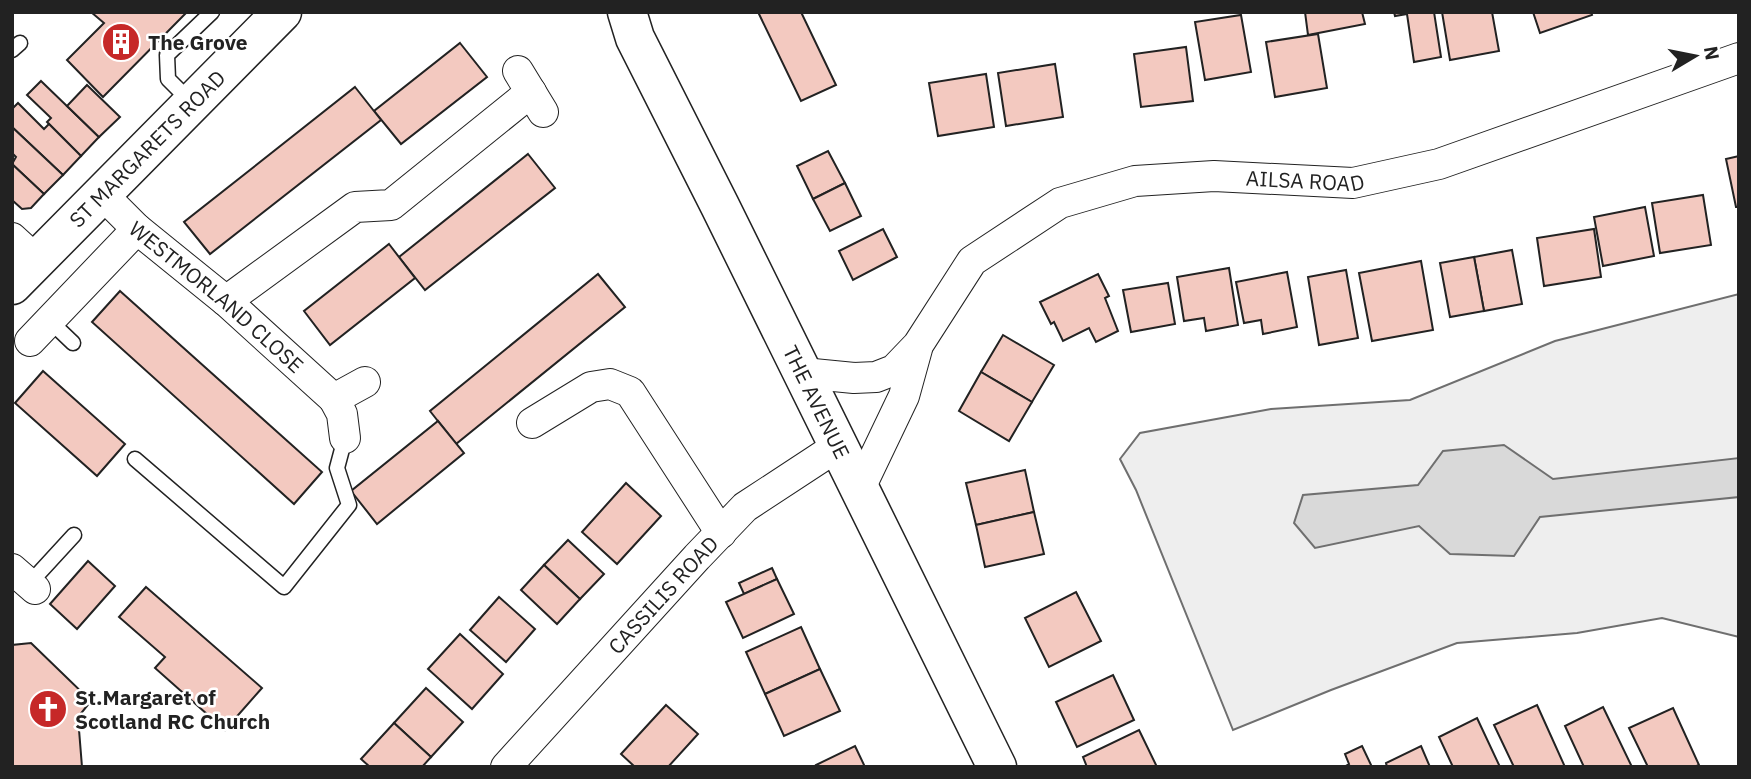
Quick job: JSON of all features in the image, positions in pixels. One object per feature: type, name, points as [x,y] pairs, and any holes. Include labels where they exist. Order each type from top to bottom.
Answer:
[{"type":"main road","name":"ST MARGARETS ROAD","points":[[20,261],[102,194],[282,12]]},
{"type":"main road","name":"THE AVENUE","points":[[626,21],[997,767]]},
{"type":"street","name":"AILSA ROAD","points":[[803,373],[854,378],[876,377],[894,370],[918,345],[972,261],[1060,204],[1135,181],[1214,176],[1353,183],[1439,164],[1739,58]]},
{"type":"street","points":[[226,301],[355,207],[391,205],[531,91]]},
{"type":"street","name":"WESTMORLAND CLOSE","points":[[102,194],[137,229],[226,301],[334,399]]},
{"type":"street","points":[[40,331],[137,229]]},
{"type":"street","name":"AILSA ROAD","points":[[860,488],[904,396],[918,345]]},
{"type":"street","points":[[345,438],[342,414],[334,399],[365,382]]},
{"type":"street","points":[[532,423],[591,387],[610,384],[630,392],[721,533]]},
{"type":"street","name":"CASSILIS ROAD","points":[[506,767],[745,507],[838,446]]},
{"type":"lane","points":[[192,104],[168,79],[167,55],[212,12]]},
{"type":"lane","points":[[40,331],[73,343]]},
{"type":"lane","points":[[135,459],[284,587],[349,505],[337,468],[345,438]]},
{"type":"lane","points":[[25,581],[74,535]]},
{"type":"shaded area","points":[[1739,294],[1739,637],[1662,618],[1577,633],[1457,643],[1233,730],[1136,490],[1120,459],[1140,433],[1271,409],[1410,400],[1555,341]]},
{"type":"shaded area","points":[[1504,445],[1553,479],[1739,458],[1739,497],[1540,517],[1514,556],[1450,554],[1419,526],[1315,548],[1294,523],[1303,495],[1418,485],[1443,451]]},
{"type":"building","name":"The Grove","points":[[91,12],[187,12],[103,97],[67,60],[104,23]]},
{"type":"building","points":[[758,12],[801,12],[836,85],[801,101]]},
{"type":"building","points":[[1305,12],[1362,12],[1365,24],[1308,35]]},
{"type":"building","points":[[1394,12],[1434,12],[1441,57],[1414,62],[1407,14],[1395,16]]},
{"type":"building","points":[[1442,12],[1492,12],[1499,51],[1450,60]]},
{"type":"building","points":[[1533,12],[1591,12],[1592,15],[1540,33]]},
{"type":"building","points":[[1241,15],[1251,72],[1205,80],[1195,22]]},
{"type":"building","points":[[1318,34],[1327,88],[1275,97],[1266,42]]},
{"type":"building","points":[[460,43],[487,77],[401,144],[374,111]]},
{"type":"building","points":[[1186,47],[1193,101],[1141,107],[1134,54]]},
{"type":"building","points":[[1055,64],[1063,117],[1006,126],[998,73]]},
{"type":"building","points":[[986,74],[994,127],[938,136],[929,83]]},
{"type":"building","points":[[41,81],[99,137],[81,156],[47,122],[51,118],[27,95]]},
{"type":"building","points":[[87,85],[120,117],[99,137],[67,106]]},
{"type":"building","points":[[355,87],[381,120],[210,254],[184,222]]},
{"type":"building","points":[[18,103],[44,129],[49,124],[81,156],[63,175],[12,127],[12,109]]},
{"type":"building","points":[[12,127],[63,175],[44,194],[12,164],[16,157],[12,153]]},
{"type":"building","points":[[828,151],[845,183],[813,199],[797,166]]},
{"type":"building","points":[[528,154],[555,188],[425,290],[399,257]]},
{"type":"building","points":[[1739,156],[1739,207],[1736,207],[1726,159]]},
{"type":"building","points":[[12,164],[44,194],[31,208],[22,209],[12,200]]},
{"type":"building","points":[[845,183],[861,216],[830,231],[813,199]]},
{"type":"building","points":[[1703,195],[1711,245],[1660,253],[1652,203]]},
{"type":"building","points":[[1645,207],[1654,256],[1603,266],[1594,217]]},
{"type":"building","points":[[883,229],[897,257],[853,280],[839,251]]},
{"type":"building","points":[[1594,229],[1601,277],[1544,286],[1537,238]]},
{"type":"building","points":[[389,244],[415,278],[330,345],[304,311]]},
{"type":"building","points":[[1512,250],[1522,304],[1484,311],[1474,257]]},
{"type":"building","points":[[1474,257],[1484,311],[1450,317],[1440,263]]},
{"type":"building","points":[[1421,261],[1433,330],[1372,341],[1359,273]]},
{"type":"building","points":[[1229,268],[1238,325],[1206,331],[1204,318],[1184,321],[1177,277]]},
{"type":"building","points":[[1346,270],[1358,338],[1319,345],[1308,277]]},
{"type":"building","points":[[1287,272],[1297,327],[1263,334],[1261,320],[1244,323],[1236,282]]},
{"type":"building","points":[[598,274],[625,307],[456,444],[430,411]]},
{"type":"building","points":[[1098,274],[1109,296],[1105,298],[1118,331],[1096,342],[1089,328],[1063,341],[1040,302]]},
{"type":"building","points":[[1168,283],[1175,324],[1131,332],[1123,290]]},
{"type":"building","points":[[120,291],[322,472],[294,504],[92,322]]},
{"type":"building","points":[[1003,335],[1054,365],[1032,402],[981,372]]},
{"type":"building","points":[[43,371],[125,444],[97,476],[15,403]]},
{"type":"building","points":[[981,372],[1032,402],[1009,441],[959,411]]},
{"type":"building","points":[[438,421],[464,453],[377,524],[351,491]]},
{"type":"building","points":[[1025,470],[1034,512],[976,525],[966,483]]},
{"type":"building","points":[[626,483],[661,516],[617,564],[582,532]]},
{"type":"building","points":[[1034,512],[1044,554],[985,567],[976,525]]},
{"type":"building","points":[[568,540],[604,574],[580,599],[544,565]]},
{"type":"building","points":[[88,561],[115,586],[77,629],[50,604]]},
{"type":"building","points":[[544,565],[580,599],[557,624],[521,590]]},
{"type":"building","points":[[772,568],[777,579],[744,594],[739,583]]},
{"type":"building","points":[[777,579],[794,614],[743,638],[726,602]]},
{"type":"building","points":[[146,587],[262,688],[225,730],[155,668],[165,657],[119,617]]},
{"type":"building","points":[[1076,592],[1101,641],[1049,667],[1025,618]]},
{"type":"building","points":[[499,597],[535,629],[506,662],[470,630]]},
{"type":"building","points":[[801,627],[820,669],[765,694],[746,652]]},
{"type":"building","points":[[460,634],[503,674],[472,709],[428,669]]},
{"type":"building","name":"St.Margaret of Scotland RC Church","points":[[31,643],[91,701],[78,717],[82,767],[12,767],[12,645]]},
{"type":"building","points":[[820,669],[840,711],[784,736],[765,694]]},
{"type":"building","points":[[1113,675],[1134,720],[1077,747],[1056,702]]},
{"type":"building","points":[[426,688],[463,722],[431,757],[394,723]]},
{"type":"building","points":[[666,705],[698,734],[668,767],[635,767],[621,754]]},
{"type":"building","points":[[1537,705],[1565,767],[1514,767],[1494,725]]},
{"type":"building","points":[[1603,707],[1632,767],[1584,767],[1565,726]]},
{"type":"building","points":[[1673,708],[1699,765],[1648,767],[1629,728]]},
{"type":"building","points":[[1477,718],[1500,767],[1453,767],[1439,737]]},
{"type":"building","points":[[394,723],[431,757],[422,767],[370,767],[361,759]]},
{"type":"building","points":[[1139,730],[1157,767],[1087,767],[1083,757]]},
{"type":"building","points":[[855,746],[865,767],[817,767],[816,765]]},
{"type":"building","points":[[1362,746],[1372,767],[1344,767],[1349,764],[1345,754]]},
{"type":"building","points":[[1421,746],[1430,767],[1387,767],[1386,763]]},
{"type":"place","name":"The Grove","points":[[121,42]]},
{"type":"place","name":"St.Margaret of Scotland RC Church","points":[[48,709]]}]
